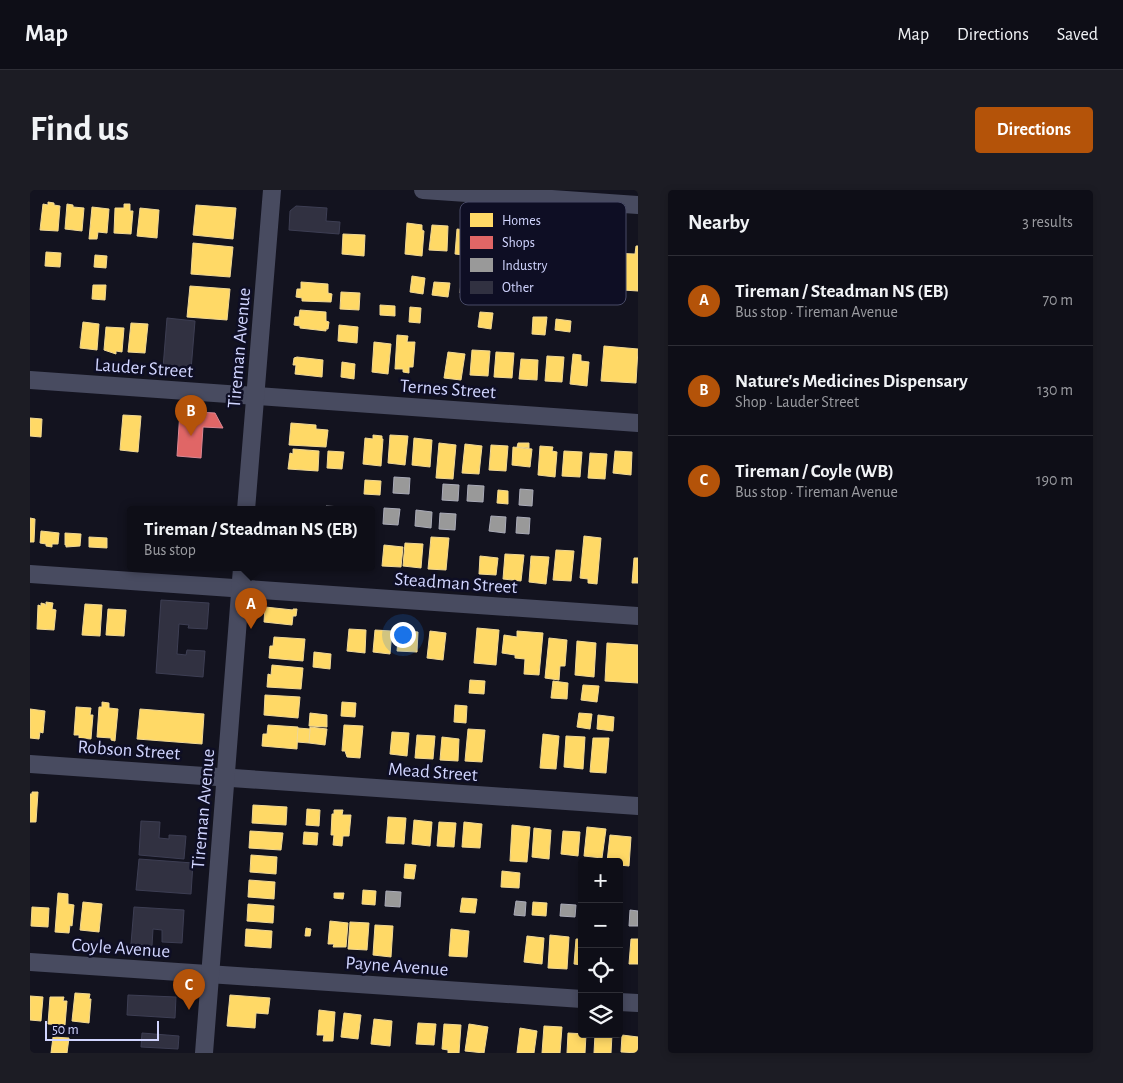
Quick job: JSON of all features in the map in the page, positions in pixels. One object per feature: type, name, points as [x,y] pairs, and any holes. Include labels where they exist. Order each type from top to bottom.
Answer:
[{"type":"street","name":"Tireman Avenue","points":[[246,506],[272,190]]},
{"type":"street","points":[[423,190],[595,202]]},
{"type":"street","name":"Lauder Street","points":[[30,380],[255,396]]},
{"type":"street","name":"Ternes Street","points":[[255,396],[638,423]]},
{"type":"street","name":"Tireman Avenue","points":[[204,1053],[242,571]]},
{"type":"street","name":"Steadman Street","points":[[30,574],[638,616]]},
{"type":"street","name":"Robson Street","points":[[30,764],[225,778]]},
{"type":"street","name":"Mead Street","points":[[225,778],[638,806]]},
{"type":"street","name":"Coyle Avenue","points":[[30,962],[210,974]]},
{"type":"street","name":"Payne Avenue","points":[[210,974],[578,999]]},
{"type":"street","points":[[623,1002],[638,1003]]},
{"type":"building: Homes","points":[[48,202],[60,206],[58,231],[40,230],[43,204],[48,205]]},
{"type":"building: Homes","points":[[67,204],[73,205],[73,207],[84,208],[82,231],[65,229]]},
{"type":"building: Homes","points":[[124,204],[130,204],[130,211],[133,211],[131,234],[114,233],[115,208],[124,208]]},
{"type":"building: Homes","points":[[196,205],[236,208],[233,239],[193,235]]},
{"type":"building: Homes","points":[[92,207],[109,209],[107,233],[98,232],[97,239],[89,239]]},
{"type":"building: Homes","points":[[140,208],[159,210],[157,238],[137,236]]},
{"type":"building: Homes","points":[[407,223],[422,225],[422,230],[424,231],[422,256],[405,254]]},
{"type":"building: Homes","points":[[432,225],[448,226],[447,251],[429,250]]},
{"type":"building: Homes","points":[[457,229],[460,229],[460,255],[455,254]]},
{"type":"building: Homes","points":[[343,234],[365,235],[364,256],[342,254]]},
{"type":"building: Homes","points":[[193,243],[233,247],[230,277],[191,274]]},
{"type":"building: Homes","points":[[636,246],[638,246],[638,291],[626,290],[626,254],[635,254]]},
{"type":"building: Homes","points":[[46,252],[61,253],[60,267],[45,266]]},
{"type":"building: Homes","points":[[95,255],[107,256],[106,268],[94,267]]},
{"type":"building: Homes","points":[[412,276],[425,278],[423,294],[410,292]]},
{"type":"building: Homes","points":[[301,282],[328,284],[328,293],[332,294],[331,302],[302,301],[302,298],[296,297],[297,289],[301,289]]},
{"type":"building: Homes","points":[[434,282],[450,283],[448,297],[432,295]]},
{"type":"building: Homes","points":[[93,285],[106,285],[105,300],[92,299]]},
{"type":"building: Homes","points":[[190,286],[230,289],[227,320],[187,317]]},
{"type":"building: Homes","points":[[341,292],[360,293],[359,310],[340,309]]},
{"type":"building: Homes","points":[[380,305],[395,306],[395,316],[380,315]]},
{"type":"building: Homes","points":[[410,307],[421,308],[420,323],[409,322]]},
{"type":"building: Homes","points":[[300,310],[326,312],[326,321],[329,322],[328,329],[326,331],[300,328],[300,326],[294,325],[295,317],[299,317]]},
{"type":"building: Homes","points":[[480,312],[493,313],[491,329],[478,327]]},
{"type":"building: Homes","points":[[533,317],[547,317],[545,335],[532,334]]},
{"type":"building: Homes","points":[[556,319],[571,321],[570,332],[555,330]]},
{"type":"building: Homes","points":[[83,322],[99,324],[97,350],[80,348]]},
{"type":"building: Homes","points":[[131,323],[148,324],[145,353],[128,352]]},
{"type":"building: Homes","points":[[339,325],[358,327],[357,343],[338,341]]},
{"type":"building: Homes","points":[[106,327],[124,328],[122,352],[116,351],[116,354],[104,350]]},
{"type":"building: Homes","points":[[397,335],[408,336],[407,342],[415,342],[413,367],[409,367],[409,373],[403,372],[403,369],[395,369]]},
{"type":"building: Homes","points":[[374,342],[391,344],[388,374],[372,372]]},
{"type":"building: Homes","points":[[604,346],[638,349],[636,383],[601,381]]},
{"type":"building: Homes","points":[[472,350],[490,351],[488,376],[470,375]]},
{"type":"building: Homes","points":[[448,352],[465,354],[461,380],[444,378]]},
{"type":"building: Homes","points":[[496,352],[514,353],[512,378],[494,377]]},
{"type":"building: Homes","points":[[573,354],[581,355],[581,361],[589,362],[587,386],[570,384]]},
{"type":"building: Homes","points":[[547,356],[564,357],[562,382],[545,381]]},
{"type":"building: Homes","points":[[294,358],[323,360],[322,377],[295,374],[296,365],[293,365]]},
{"type":"building: Homes","points":[[521,359],[538,360],[537,380],[519,379]]},
{"type":"building: Homes","points":[[342,362],[355,364],[354,379],[341,377]]},
{"type":"building: Homes","points":[[123,415],[141,416],[138,452],[120,450]]},
{"type":"building: Homes","points":[[30,418],[42,419],[41,437],[30,436]]},
{"type":"building: Homes","points":[[291,423],[316,425],[316,429],[328,430],[326,447],[289,445]]},
{"type":"building: Homes","points":[[373,435],[382,436],[383,439],[381,466],[363,464],[365,438],[373,439]]},
{"type":"building: Homes","points":[[390,435],[408,436],[405,465],[388,463]]},
{"type":"building: Homes","points":[[414,438],[432,440],[430,467],[412,465]]},
{"type":"building: Homes","points":[[439,443],[456,445],[453,479],[436,478]]},
{"type":"building: Homes","points":[[518,443],[529,443],[529,448],[517,447]]},
{"type":"building: Homes","points":[[465,444],[482,446],[479,474],[462,473]]},
{"type":"building: Homes","points":[[491,445],[508,446],[506,471],[489,470]]},
{"type":"building: Homes","points":[[540,446],[553,447],[552,451],[557,452],[555,477],[538,475]]},
{"type":"building: Homes","points":[[513,447],[532,449],[530,467],[512,465]]},
{"type":"building: Homes","points":[[293,449],[319,451],[318,471],[288,469],[290,453],[293,454]]},
{"type":"building: Homes","points":[[328,451],[344,452],[342,469],[327,468]]},
{"type":"building: Homes","points":[[564,451],[582,452],[580,477],[562,476]]},
{"type":"building: Homes","points":[[615,451],[632,452],[631,475],[613,473]]},
{"type":"building: Homes","points":[[590,453],[607,454],[605,479],[588,478]]},
{"type":"building: Homes","points":[[365,480],[381,481],[380,495],[364,494]]},
{"type":"building: Homes","points":[[498,490],[508,491],[508,504],[497,503]]},
{"type":"building: Homes","points":[[30,518],[35,519],[34,542],[30,542]]},
{"type":"building: Homes","points":[[41,531],[59,533],[58,544],[52,544],[52,547],[40,543]]},
{"type":"building: Homes","points":[[65,533],[81,534],[80,546],[66,547]]},
{"type":"building: Homes","points":[[584,536],[601,538],[597,584],[588,583],[588,579],[580,578]]},
{"type":"building: Homes","points":[[89,537],[107,538],[107,548],[89,547]]},
{"type":"building: Homes","points":[[431,537],[449,538],[446,570],[428,569]]},
{"type":"building: Homes","points":[[405,543],[423,544],[421,568],[403,566]]},
{"type":"building: Homes","points":[[384,545],[403,547],[401,567],[382,566]]},
{"type":"building: Homes","points":[[556,550],[574,551],[571,581],[553,580]]},
{"type":"building: Homes","points":[[505,554],[524,555],[521,581],[503,579]]},
{"type":"building: Homes","points":[[480,556],[498,558],[496,575],[479,574]]},
{"type":"building: Homes","points":[[531,556],[549,557],[546,584],[529,582]]},
{"type":"building: Homes","points":[[634,558],[638,558],[638,583],[632,583]]},
{"type":"building: Homes","points":[[46,602],[53,603],[52,609],[56,610],[54,630],[37,629],[38,605],[41,606],[41,603],[46,606]]},
{"type":"building: Homes","points":[[85,604],[102,605],[100,636],[82,635]]},
{"type":"building: Homes","points":[[265,607],[297,609],[296,616],[293,616],[292,625],[264,622]]},
{"type":"building: Homes","points":[[108,609],[126,610],[124,636],[106,635]]},
{"type":"building: Homes","points":[[477,628],[499,630],[496,665],[474,663]]},
{"type":"building: Homes","points":[[349,629],[366,630],[365,653],[347,651]]},
{"type":"building: Homes","points":[[375,630],[392,631],[390,654],[373,652]]},
{"type":"building: Homes","points":[[399,630],[418,632],[417,652],[397,651]]},
{"type":"building: Homes","points":[[430,631],[446,633],[443,660],[427,658]]},
{"type":"building: Homes","points":[[517,631],[543,633],[539,675],[524,674],[525,659],[515,658],[515,655],[502,653],[504,635],[517,637]]},
{"type":"building: Homes","points":[[274,637],[305,639],[303,661],[269,658],[270,646],[273,646]]},
{"type":"building: Homes","points":[[549,638],[567,640],[565,666],[560,666],[559,680],[545,678]]},
{"type":"building: Homes","points":[[577,641],[596,643],[594,677],[575,675]]},
{"type":"building: Homes","points":[[607,643],[638,645],[638,683],[605,681]]},
{"type":"building: Homes","points":[[314,652],[331,654],[330,669],[313,667]]},
{"type":"building: Homes","points":[[272,665],[303,668],[301,689],[267,687],[268,674],[271,675]]},
{"type":"building: Homes","points":[[470,680],[485,681],[484,694],[469,693]]},
{"type":"building: Homes","points":[[553,681],[568,683],[567,699],[551,698]]},
{"type":"building: Homes","points":[[583,685],[599,686],[597,702],[581,700]]},
{"type":"building: Homes","points":[[265,695],[300,697],[298,718],[264,715]]},
{"type":"building: Homes","points":[[102,702],[109,703],[109,708],[118,709],[115,741],[111,740],[111,738],[97,737],[99,707],[102,707]]},
{"type":"building: Homes","points":[[342,702],[356,703],[355,717],[341,716]]},
{"type":"building: Homes","points":[[455,705],[467,706],[466,723],[454,722]]},
{"type":"building: Homes","points":[[76,707],[91,708],[90,715],[93,715],[91,739],[79,738],[79,735],[74,735]]},
{"type":"building: Homes","points":[[30,709],[45,711],[43,733],[40,732],[39,739],[30,738]]},
{"type":"building: Homes","points":[[140,709],[204,714],[202,744],[137,739]]},
{"type":"building: Homes","points":[[310,713],[327,715],[327,727],[309,726]]},
{"type":"building: Homes","points":[[579,713],[592,714],[590,729],[577,727]]},
{"type":"building: Homes","points":[[598,715],[614,717],[613,731],[597,729]]},
{"type":"building: Homes","points":[[268,725],[298,727],[297,749],[262,746],[263,734],[267,734]]},
{"type":"building: Homes","points":[[344,725],[363,726],[360,758],[347,757],[345,751],[342,751]]},
{"type":"building: Homes","points":[[310,727],[327,729],[325,745],[309,743]]},
{"type":"building: Homes","points":[[298,728],[310,729],[309,743],[297,742]]},
{"type":"building: Homes","points":[[468,729],[485,730],[482,762],[465,761]]},
{"type":"building: Homes","points":[[392,732],[409,733],[407,756],[390,754]]},
{"type":"building: Homes","points":[[543,734],[559,736],[556,769],[540,768]]},
{"type":"building: Homes","points":[[417,735],[435,736],[433,759],[415,758]]},
{"type":"building: Homes","points":[[566,736],[585,737],[583,769],[564,767]]},
{"type":"building: Homes","points":[[442,737],[459,739],[458,761],[440,760]]},
{"type":"building: Homes","points":[[593,738],[609,738],[606,773],[590,772]]},
{"type":"building: Homes","points":[[38,792],[36,822],[30,822],[30,794]]},
{"type":"building: Homes","points":[[253,805],[287,807],[286,825],[252,823]]},
{"type":"building: Homes","points":[[307,809],[320,810],[319,826],[306,825]]},
{"type":"building: Homes","points":[[334,810],[343,810],[342,815],[351,815],[349,836],[343,836],[342,846],[333,845],[334,835],[331,835],[332,814],[334,814]]},
{"type":"building: Homes","points":[[388,817],[406,818],[404,844],[386,843]]},
{"type":"building: Homes","points":[[414,820],[432,822],[430,846],[412,844]]},
{"type":"building: Homes","points":[[439,822],[456,823],[454,847],[437,846]]},
{"type":"building: Homes","points":[[464,822],[482,824],[480,848],[462,847]]},
{"type":"building: Homes","points":[[512,825],[530,827],[527,862],[510,861]]},
{"type":"building: Homes","points":[[587,827],[606,829],[602,858],[584,856]]},
{"type":"building: Homes","points":[[534,828],[551,830],[549,859],[532,857]]},
{"type":"building: Homes","points":[[250,831],[283,833],[281,850],[249,848]]},
{"type":"building: Homes","points":[[563,831],[580,832],[578,856],[561,854]]},
{"type":"building: Homes","points":[[304,832],[318,833],[317,845],[303,844]]},
{"type":"building: Homes","points":[[610,835],[631,837],[629,866],[623,865],[623,858],[607,858]]},
{"type":"building: Homes","points":[[251,855],[277,857],[276,874],[250,872]]},
{"type":"building: Homes","points":[[405,864],[416,865],[414,879],[404,878]]},
{"type":"building: Homes","points":[[502,871],[520,873],[519,888],[501,887]]},
{"type":"building: Homes","points":[[249,880],[275,882],[274,899],[248,897]]},
{"type":"building: Homes","points":[[363,890],[376,891],[375,905],[362,904]]},
{"type":"building: Homes","points":[[58,893],[68,894],[68,904],[74,905],[72,926],[70,925],[69,933],[55,932]]},
{"type":"building: Homes","points":[[334,893],[344,893],[343,899],[334,898]]},
{"type":"building: Homes","points":[[462,898],[477,899],[475,913],[460,912]]},
{"type":"building: Homes","points":[[83,902],[102,904],[99,932],[80,930]]},
{"type":"building: Homes","points":[[533,902],[547,903],[546,916],[532,915]]},
{"type":"building: Homes","points":[[248,904],[274,906],[273,923],[247,921]]},
{"type":"building: Homes","points":[[32,907],[49,908],[48,927],[31,926]]},
{"type":"building: Homes","points":[[330,921],[348,923],[346,947],[333,947],[334,944],[328,944]]},
{"type":"building: Homes","points":[[350,922],[369,923],[367,950],[348,949]]},
{"type":"building: Homes","points":[[375,925],[393,926],[391,957],[373,955]]},
{"type":"building: Homes","points":[[306,928],[311,929],[310,936],[305,936]]},
{"type":"building: Homes","points":[[246,929],[272,931],[271,948],[245,946]]},
{"type":"building: Homes","points":[[451,929],[469,931],[467,957],[449,956]]},
{"type":"building: Homes","points":[[550,935],[569,937],[567,969],[548,968]]},
{"type":"building: Homes","points":[[527,936],[544,938],[542,964],[524,962]]},
{"type":"building: Homes","points":[[576,939],[578,939],[578,964],[574,964]]},
{"type":"building: Homes","points":[[631,939],[638,939],[638,964],[629,964]]},
{"type":"building: Homes","points":[[75,993],[90,994],[89,1023],[72,1021]]},
{"type":"building: Homes","points":[[230,995],[270,998],[268,1014],[256,1013],[255,1028],[227,1026]]},
{"type":"building: Homes","points":[[30,996],[43,997],[41,1021],[30,1020]]},
{"type":"building: Homes","points":[[50,997],[64,997],[63,1001],[67,1001],[65,1025],[48,1024]]},
{"type":"building: Homes","points":[[319,1010],[335,1012],[333,1041],[323,1041],[324,1035],[317,1035]]},
{"type":"building: Homes","points":[[344,1013],[361,1015],[358,1039],[341,1037]]},
{"type":"building: Homes","points":[[374,1019],[392,1021],[390,1046],[371,1044]]},
{"type":"building: Homes","points":[[418,1023],[436,1024],[434,1045],[416,1044]]},
{"type":"building: Homes","points":[[444,1024],[461,1025],[459,1053],[448,1053],[448,1050],[442,1049]]},
{"type":"building: Homes","points":[[469,1024],[488,1027],[484,1053],[465,1051]]},
{"type":"building: Homes","points":[[544,1026],[562,1027],[560,1053],[542,1053]]},
{"type":"building: Homes","points":[[520,1028],[537,1031],[534,1053],[517,1053]]},
{"type":"building: Homes","points":[[568,1033],[578,1034],[578,1038],[586,1038],[585,1053],[567,1053]]},
{"type":"building: Homes","points":[[623,1035],[638,1037],[638,1053],[621,1052]]},
{"type":"building: Homes","points":[[53,1037],[69,1038],[67,1053],[51,1053]]},
{"type":"building: Homes","points":[[595,1038],[612,1038],[611,1053],[594,1053]]},
{"type":"building: Shops","points":[[180,411],[215,413],[223,428],[203,427],[201,458],[177,456]]},
{"type":"building: Industry","points":[[394,477],[410,478],[409,494],[393,493]]},
{"type":"building: Industry","points":[[443,484],[459,485],[458,501],[442,500]]},
{"type":"building: Industry","points":[[468,485],[484,486],[483,502],[467,501]]},
{"type":"building: Industry","points":[[520,489],[533,490],[532,506],[519,505]]},
{"type":"building: Industry","points":[[384,508],[400,509],[398,525],[383,524]]},
{"type":"building: Industry","points":[[416,510],[432,512],[431,528],[415,526]]},
{"type":"building: Industry","points":[[440,513],[456,514],[455,530],[439,529]]},
{"type":"building: Industry","points":[[491,516],[506,517],[505,533],[489,531]]},
{"type":"building: Industry","points":[[517,517],[530,518],[529,534],[516,533]]},
{"type":"building: Industry","points":[[386,891],[401,892],[400,907],[385,906]]},
{"type":"building: Industry","points":[[516,901],[526,902],[525,916],[514,915]]},
{"type":"building: Industry","points":[[561,904],[576,905],[575,917],[560,916]]},
{"type":"building: Industry","points":[[630,910],[638,911],[638,926],[629,926]]},
{"type":"building: Other","points":[[296,206],[327,208],[326,221],[340,222],[339,234],[289,230],[290,211]]},
{"type":"building: Other","points":[[167,318],[195,321],[191,370],[163,368]]},
{"type":"building: Other","points":[[161,600],[209,603],[207,629],[188,628],[189,625],[179,624],[177,654],[186,655],[187,650],[205,651],[203,677],[156,673]]},
{"type":"building: Other","points":[[141,821],[160,822],[159,838],[169,839],[169,835],[186,836],[184,859],[139,855]]},
{"type":"building: Other","points":[[139,859],[193,863],[191,894],[136,890]]},
{"type":"building: Other","points":[[134,907],[184,910],[182,943],[162,942],[162,930],[153,929],[152,946],[131,944]]},
{"type":"building: Other","points":[[128,995],[176,997],[175,1018],[127,1015]]},
{"type":"building: Other","points":[[142,1033],[179,1036],[178,1049],[141,1047]]},
{"type":"place","name":"Nature's Medicines Dispensary","points":[[191,436]]},
{"type":"place","name":"Tireman / Steadman NS (EB)","points":[[251,629]]},
{"type":"place","name":"Tireman / Coyle (WB)","points":[[189,1010]]}]
